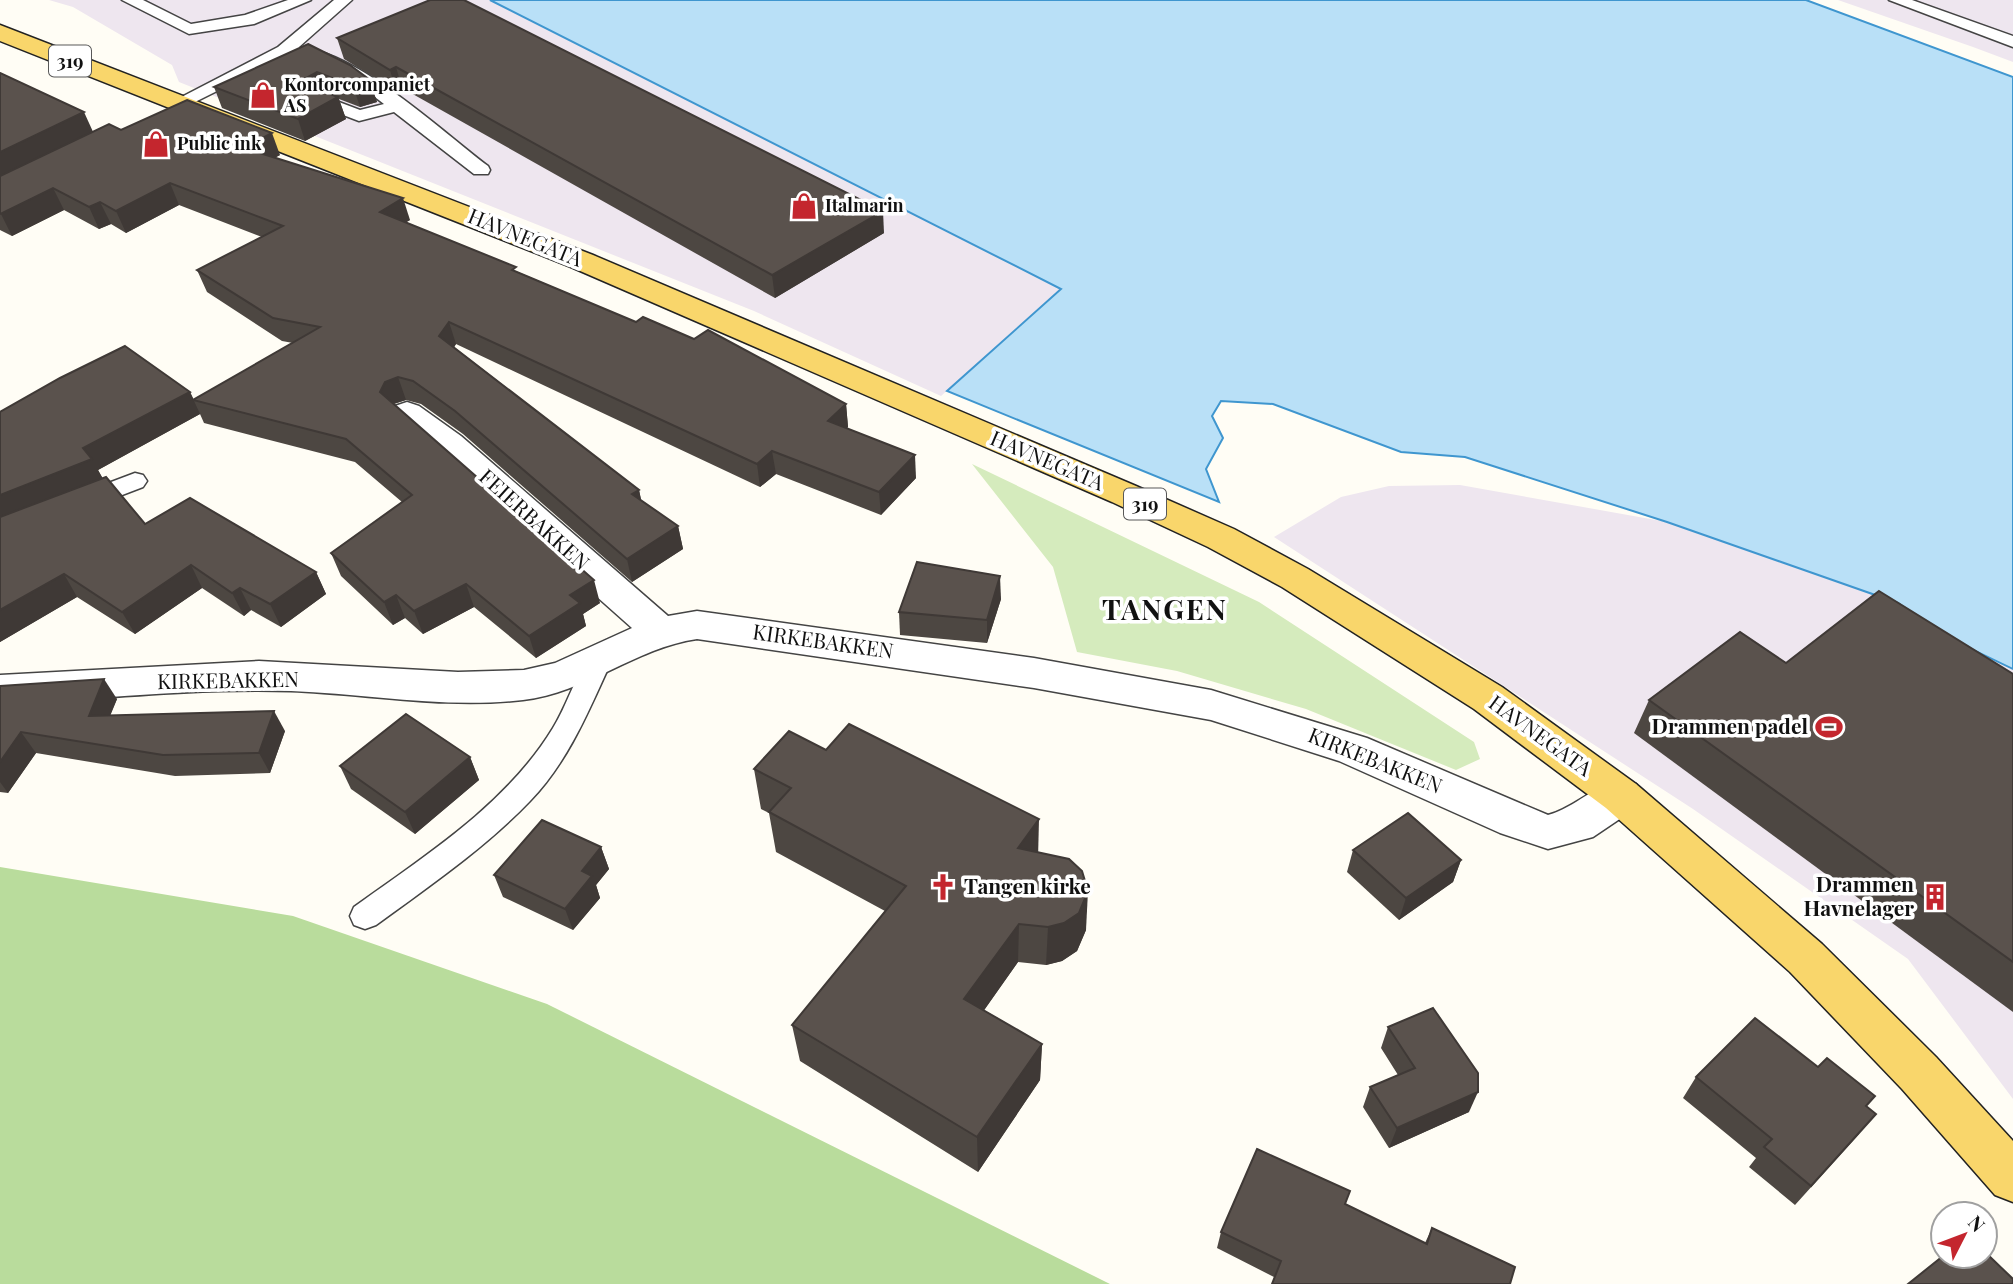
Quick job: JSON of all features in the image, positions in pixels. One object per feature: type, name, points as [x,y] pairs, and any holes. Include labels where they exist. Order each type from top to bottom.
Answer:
[{"type":"main road","name":"HAVNEGATA","points":[[3,36],[163,111],[310,152],[582,261],[1221,538],[1295,578],[1419,652],[1488,698],[1621,796],[1740,897],[1806,958],[2008,1166]]},
{"type":"street","name":"FEIERBAKKEN","points":[[407,413],[449,444],[659,630]]},
{"type":"street","name":"KIRKEBAKKEN","points":[[0,690],[261,676],[417,687],[481,687],[545,682],[598,662],[659,630],[697,625],[1034,673],[1211,705],[1353,749],[1515,821],[1548,832],[1578,825],[1621,796]]},
{"type":"lane","points":[[130,0],[190,29],[248,20],[303,0]]},
{"type":"lane","points":[[163,111],[284,51],[344,0]]},
{"type":"lane","points":[[1897,0],[2013,42]]},
{"type":"lane","points":[[284,51],[314,54],[364,80],[481,170]]},
{"type":"lane","points":[[323,101],[359,116],[396,106]]},
{"type":"lane","points":[[61,510],[135,481]]},
{"type":"lane","points":[[365,916],[434,866],[521,792],[564,734],[598,662]]},
{"type":"shaded area","points":[[49,0],[491,0],[1061,289],[941,396],[754,311],[179,82],[172,65],[73,7]]},
{"type":"shaded area","points":[[1838,0],[2013,0],[2013,62],[1973,47]]},
{"type":"shaded area","points":[[1460,485],[1667,522],[1898,603],[1946,637],[2013,669],[2013,1099],[1908,959],[1693,809],[1274,537],[1341,497],[1389,486]]},
{"type":"green space","points":[[972,464],[1259,602],[1474,742],[1480,759],[1456,770],[1306,709],[1177,671],[1077,652],[1053,567]]},
{"type":"green space","points":[[0,867],[293,916],[547,1004],[1110,1284],[0,1284]]},
{"type":"water","points":[[490,0],[1806,0],[2013,77],[2013,669],[1946,637],[1898,603],[1667,522],[1465,457],[1401,452],[1273,404],[1221,401],[1212,416],[1223,438],[1206,469],[1219,502],[947,391],[1061,289]]},
{"type":"building","points":[[430,0],[464,0],[883,211],[772,275],[396,67],[390,70],[337,38]]},
{"type":"building","points":[[308,44],[350,65],[370,80],[353,86],[317,72],[304,79],[309,86],[338,97],[298,119],[214,87]]},
{"type":"building","points":[[0,73],[84,112],[0,152]]},
{"type":"building","points":[[187,100],[272,133],[244,148],[403,198],[380,212],[516,267],[512,270],[636,322],[643,317],[694,339],[708,330],[846,404],[828,421],[915,455],[879,492],[772,451],[757,464],[449,322],[439,336],[639,490],[632,494],[678,526],[627,559],[455,411],[413,381],[398,377],[385,382],[380,392],[594,580],[570,595],[580,603],[529,636],[466,584],[414,611],[396,595],[384,602],[331,553],[412,495],[346,439],[193,400],[320,327],[273,318],[197,270],[283,226],[170,183],[116,211],[100,202],[89,207],[53,188],[0,214],[0,176],[109,124],[121,130]]},
{"type":"building","points":[[125,346],[190,392],[83,448],[92,459],[0,495],[0,412]]},
{"type":"building","points":[[106,477],[145,524],[190,498],[316,572],[270,604],[240,588],[232,593],[191,565],[122,612],[64,574],[0,610],[0,517]]},
{"type":"building","points":[[917,562],[1000,576],[987,620],[899,612]]},
{"type":"building","name":"Drammen Havnelager","points":[[1879,591],[2013,674],[2013,962],[1649,700],[1740,632],[1786,663]]},
{"type":"building","points":[[104,679],[89,716],[274,711],[259,753],[163,755],[21,732],[0,762],[0,686]]},
{"type":"building","points":[[406,714],[470,757],[405,812],[340,766]]},
{"type":"building","points":[[849,724],[1039,819],[1018,848],[1069,859],[1082,871],[1088,891],[1079,913],[1064,923],[1048,927],[1019,924],[964,999],[1042,1044],[977,1137],[792,1025],[906,886],[769,812],[791,788],[754,769],[789,731],[826,750]]},
{"type":"building","points":[[1408,813],[1461,860],[1406,898],[1353,850]]},
{"type":"building","points":[[542,820],[601,847],[582,871],[592,876],[565,909],[494,875]]},
{"type":"building","points":[[1433,1008],[1478,1073],[1478,1092],[1397,1128],[1370,1087],[1415,1068],[1388,1027]]},
{"type":"building","points":[[1755,1018],[1818,1067],[1827,1058],[1875,1096],[1866,1106],[1876,1114],[1811,1186],[1764,1147],[1772,1139],[1696,1077]]},
{"type":"building","points":[[1257,1149],[1350,1191],[1345,1204],[1427,1244],[1432,1228],[1515,1267],[1510,1284],[1272,1284],[1281,1261],[1221,1232]]},
{"type":"building","points":[[1999,1266],[2013,1279],[2013,1284],[1908,1284],[1929,1267],[1929,1270],[1999,1270]]},
{"type":"place","name":"Kontorcompaniet AS","points":[[263,95]]},
{"type":"place","name":"Public ink","points":[[156,144]]},
{"type":"place","name":"Italmarin","points":[[804,206]]},
{"type":"place","name":"Drammen padel","points":[[1829,727]]},
{"type":"place","name":"Tangen kirke","points":[[943,887]]},
{"type":"place","name":"Drammen Havnelager","points":[[1935,897]]},
{"type":"district","name":"TANGEN","points":[[1165,610]]}]
